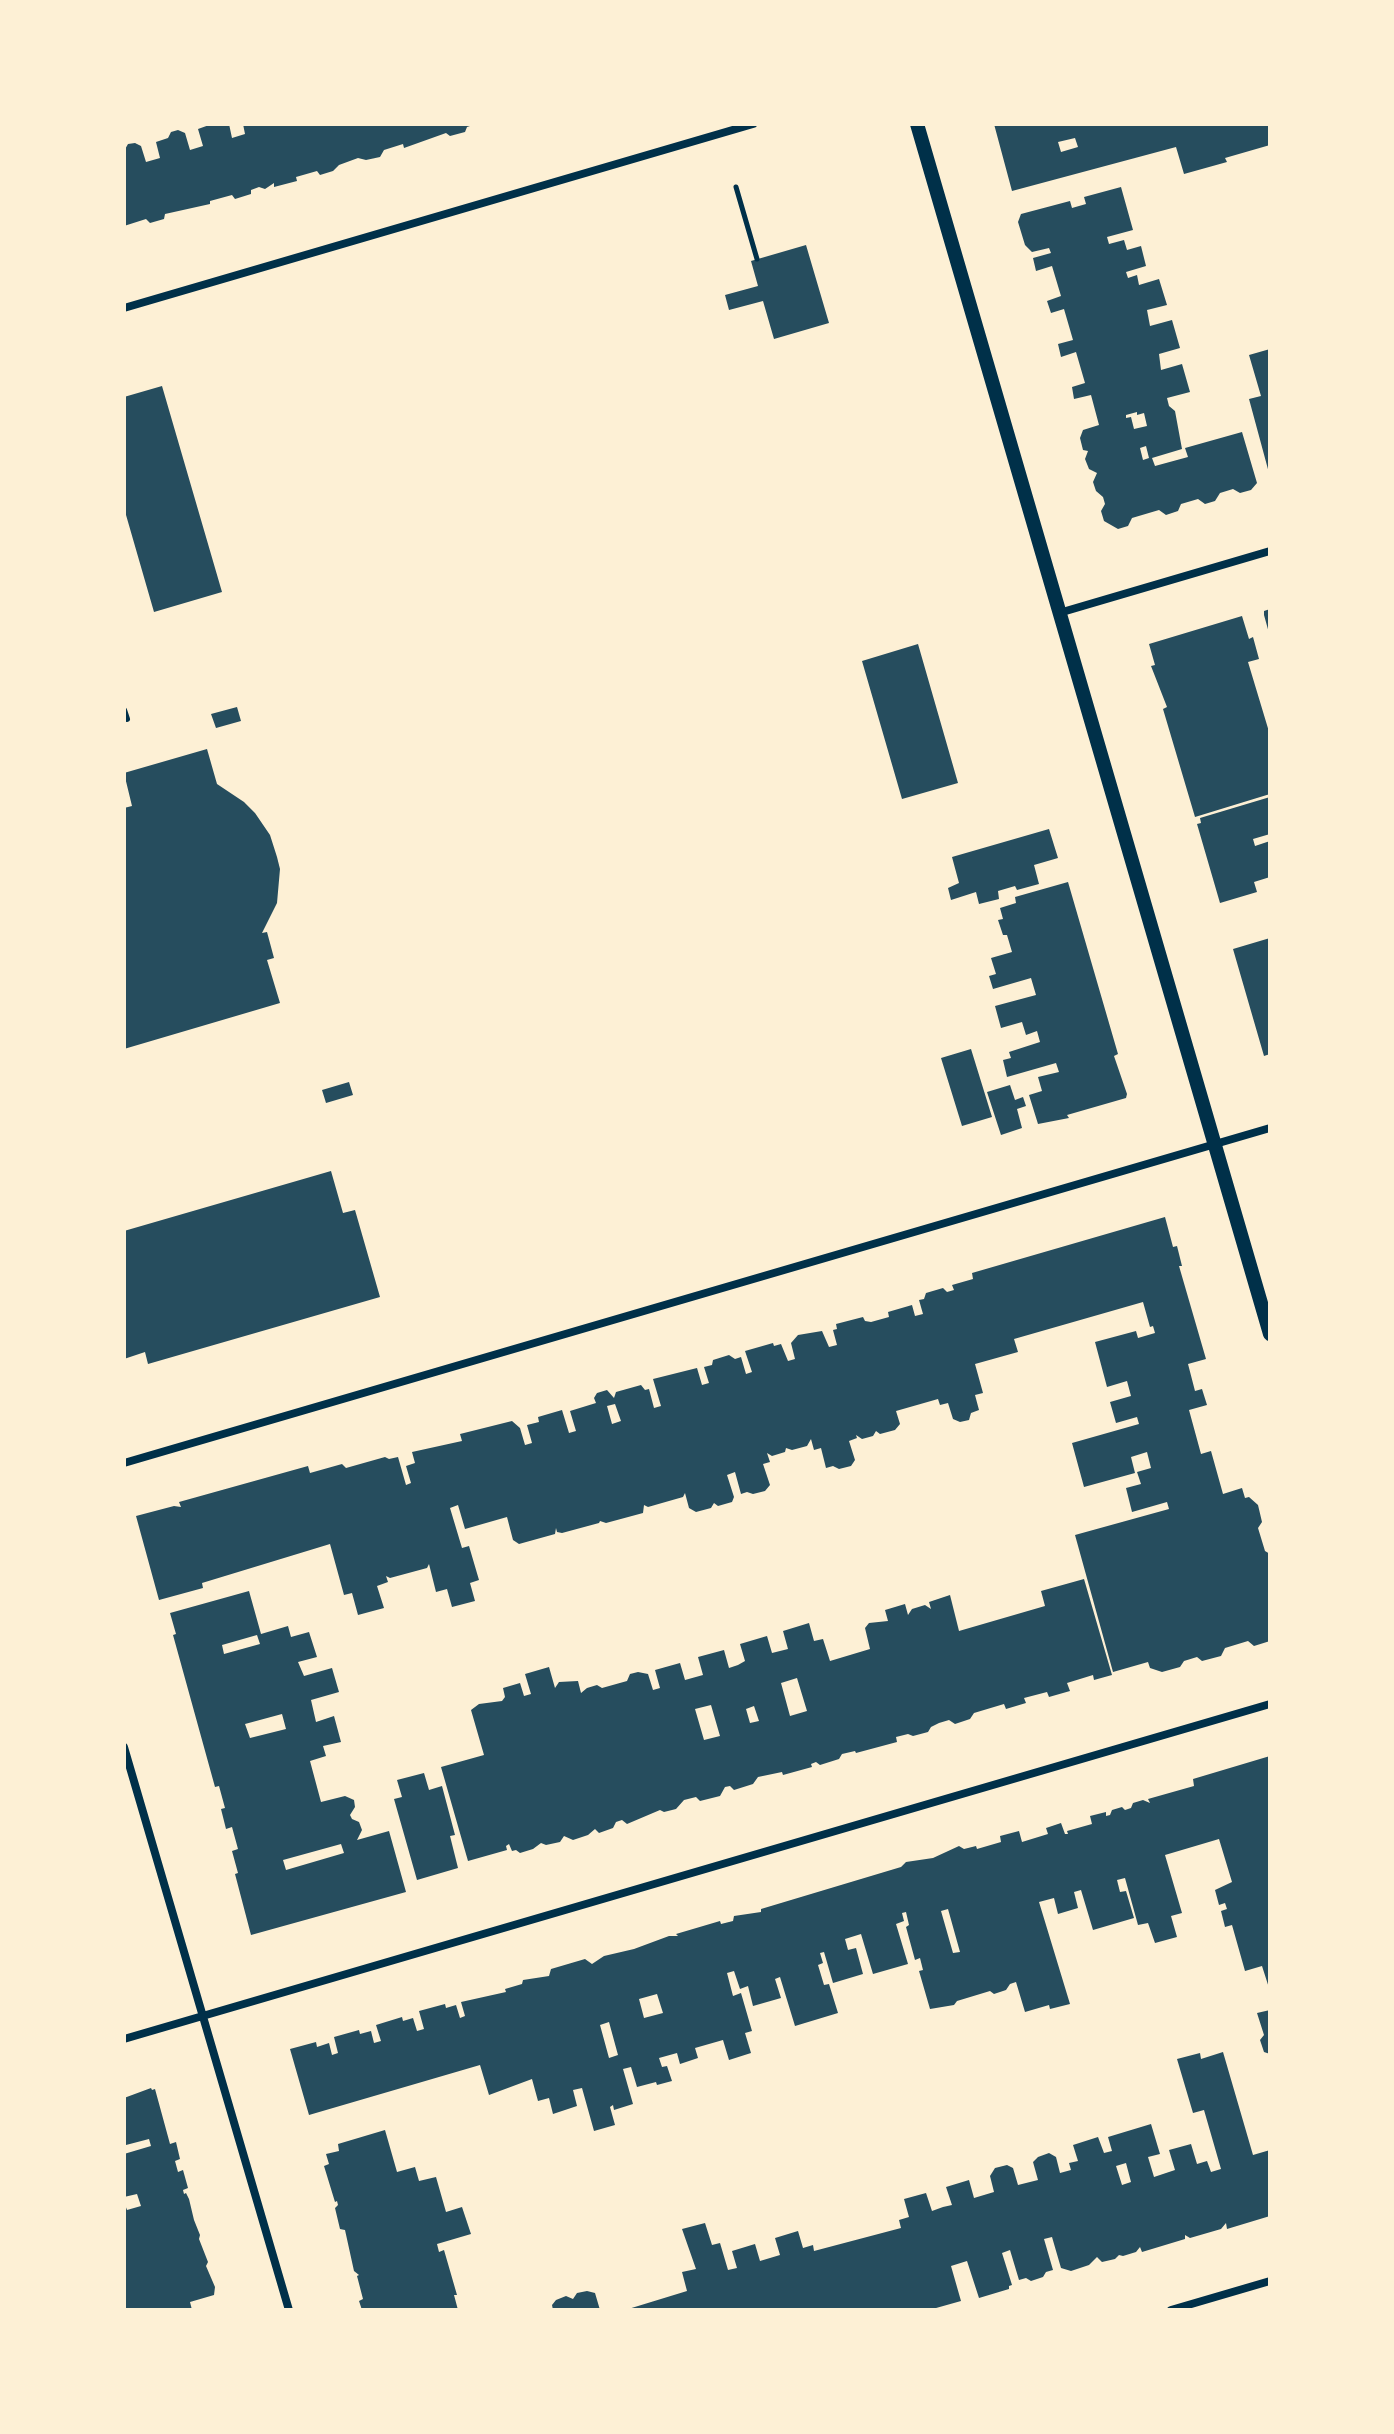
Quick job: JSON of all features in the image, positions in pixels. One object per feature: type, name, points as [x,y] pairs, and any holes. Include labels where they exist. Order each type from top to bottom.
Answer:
[{"type":"street","points":[[124,308],[753,124]]},
{"type":"street","points":[[917,124],[1270,1334]]},
{"type":"street","points":[[1059,613],[1270,551]]},
{"type":"street","points":[[124,1463],[1270,1128]]},
{"type":"street","points":[[124,2039],[1270,1704]]},
{"type":"street","points":[[124,1747],[289,2310]]},
{"type":"street","points":[[1171,2310],[1270,2281]]},
{"type":"lane","points":[[124,710],[127,719]]},
{"type":"path","points":[[736,187],[757,259]]},
{"type":"building","points":[[212,124],[229,124],[232,138],[245,134],[243,124],[473,125],[467,127],[465,132],[450,136],[446,133],[404,148],[403,144],[384,150],[380,157],[358,158],[320,175],[317,171],[296,177],[297,181],[274,187],[274,183],[265,189],[259,187],[251,190],[251,194],[235,199],[232,195],[210,201],[210,204],[165,214],[164,219],[150,223],[146,219],[124,226],[124,151],[128,144],[141,146],[146,162],[160,158],[156,142],[178,130],[185,133],[190,150],[203,146],[198,129]]},
{"type":"building","points":[[994,124],[1270,124],[1270,145],[1184,174],[1176,147],[1012,191]],"holes":[[[1075,138],[1078,147],[1061,152],[1058,142]]]},
{"type":"building","points":[[1121,187],[1133,230],[1107,237],[1109,244],[1124,240],[1127,250],[1141,246],[1146,266],[1126,272],[1128,278],[1137,275],[1139,285],[1159,279],[1167,305],[1147,310],[1150,326],[1172,320],[1180,348],[1159,354],[1161,370],[1182,364],[1190,392],[1167,398],[1169,406],[1175,411],[1182,449],[1152,458],[1155,466],[1188,457],[1185,448],[1242,432],[1257,483],[1251,490],[1240,493],[1233,489],[1220,493],[1215,501],[1205,504],[1198,499],[1181,504],[1178,511],[1166,515],[1159,510],[1132,518],[1128,526],[1118,529],[1104,521],[1101,511],[1105,504],[1093,482],[1097,473],[1089,469],[1085,459],[1088,451],[1083,450],[1080,438],[1083,430],[1099,425],[1091,395],[1074,399],[1072,387],[1085,383],[1076,352],[1061,357],[1058,344],[1073,340],[1064,309],[1051,313],[1047,301],[1061,296],[1052,266],[1036,271],[1033,258],[1051,253],[1049,248],[1032,252],[1025,245],[1018,222],[1021,214],[1070,201],[1072,208],[1086,204],[1084,197]],"holes":[[[1137,412],[1137,415],[1144,413],[1147,426],[1134,429],[1131,417],[1126,418],[1126,415]],[[1146,446],[1149,458],[1143,460],[1140,448]]]},
{"type":"building","points":[[806,245],[829,323],[774,339],[763,301],[729,310],[725,295],[758,286],[751,261]]},
{"type":"building","points":[[1270,349],[1269,473],[1249,399],[1261,396],[1249,355]]},
{"type":"building","points":[[162,386],[222,592],[154,612],[124,508],[124,397]]},
{"type":"building","points":[[1270,609],[1270,633],[1269,633],[1264,611]]},
{"type":"building","points":[[1242,616],[1249,639],[1253,637],[1259,659],[1248,662],[1270,735],[1270,794],[1195,817],[1163,709],[1167,707],[1151,666],[1155,665],[1149,644]]},
{"type":"building","points":[[918,644],[958,783],[902,799],[862,661]]},
{"type":"building","points":[[237,707],[241,721],[216,728],[211,714]]},
{"type":"building","points":[[207,749],[217,784],[255,813],[270,835],[277,857],[280,869],[277,903],[262,933],[267,932],[274,958],[267,960],[280,1003],[124,1049],[124,808],[132,806],[124,773]]},
{"type":"building","points":[[1270,797],[1270,834],[1253,839],[1255,846],[1270,841],[1270,877],[1254,882],[1257,892],[1220,903],[1197,824],[1201,823],[1200,818]]},
{"type":"building","points":[[1049,829],[1058,858],[1034,865],[1039,884],[998,891],[999,899],[979,904],[976,892],[951,900],[948,888],[959,883],[952,857]]},
{"type":"building","points":[[1068,882],[1127,1094],[1126,1098],[1067,1115],[1069,1118],[1038,1124],[1029,1095],[1042,1091],[1038,1077],[1059,1072],[1056,1063],[1007,1077],[1003,1060],[1011,1058],[1009,1052],[1040,1042],[1037,1031],[1026,1035],[1022,1022],[1001,1028],[995,1006],[1036,995],[1031,978],[993,989],[989,976],[996,974],[991,958],[1012,952],[998,920],[1003,919],[1000,908],[1016,903],[1015,897]]},
{"type":"building","points":[[1270,938],[1270,1054],[1264,1056],[1233,949]]},
{"type":"building","points":[[971,1049],[992,1117],[962,1126],[941,1058]]},
{"type":"building","points":[[349,1082],[353,1095],[326,1103],[322,1090]]},
{"type":"building","points":[[1010,1085],[1015,1100],[1023,1097],[1026,1106],[1017,1109],[1022,1128],[1001,1135],[987,1092]]},
{"type":"building","points":[[331,1171],[343,1213],[355,1210],[380,1297],[148,1364],[145,1352],[124,1359],[124,1231]]},
{"type":"building","points":[[1165,1217],[1173,1247],[1177,1246],[1182,1266],[1179,1266],[1206,1359],[1188,1364],[1195,1391],[1202,1389],[1207,1405],[1189,1410],[1201,1454],[1211,1451],[1223,1494],[1242,1488],[1245,1498],[1249,1497],[1258,1505],[1262,1522],[1258,1528],[1265,1551],[1270,1554],[1270,1641],[1254,1646],[1248,1641],[1225,1648],[1221,1656],[1202,1661],[1197,1657],[1184,1661],[1180,1667],[1162,1672],[1150,1668],[1148,1662],[1113,1672],[1075,1535],[1169,1509],[1167,1502],[1132,1512],[1126,1488],[1141,1484],[1137,1472],[1151,1468],[1147,1452],[1131,1457],[1135,1473],[1084,1487],[1072,1443],[1139,1424],[1137,1417],[1116,1423],[1110,1402],[1131,1396],[1127,1381],[1107,1387],[1095,1342],[1136,1331],[1138,1338],[1155,1333],[1153,1326],[1150,1327],[1143,1302],[1014,1339],[1018,1352],[975,1364],[983,1393],[975,1395],[979,1410],[971,1413],[969,1420],[960,1422],[953,1419],[948,1403],[940,1405],[938,1399],[896,1411],[900,1424],[895,1430],[880,1434],[876,1431],[873,1436],[862,1439],[856,1435],[857,1438],[849,1441],[855,1460],[851,1466],[839,1469],[833,1466],[826,1468],[821,1448],[814,1450],[811,1439],[807,1446],[792,1450],[786,1448],[785,1452],[772,1456],[767,1453],[770,1462],[763,1464],[770,1485],[765,1491],[741,1494],[735,1472],[727,1475],[734,1497],[732,1502],[718,1506],[714,1503],[711,1508],[696,1512],[689,1508],[685,1493],[683,1497],[648,1507],[644,1505],[643,1513],[606,1523],[600,1521],[562,1533],[557,1532],[556,1528],[555,1534],[519,1544],[513,1540],[507,1517],[465,1529],[458,1505],[450,1508],[462,1548],[469,1546],[479,1580],[470,1583],[475,1601],[452,1607],[447,1589],[436,1592],[429,1564],[427,1568],[390,1578],[386,1576],[388,1582],[377,1586],[384,1608],[358,1615],[352,1593],[344,1595],[330,1544],[202,1583],[203,1588],[159,1600],[136,1516],[181,1507],[179,1502],[308,1466],[310,1473],[342,1464],[346,1468],[385,1457],[398,1457],[406,1485],[411,1483],[406,1466],[415,1463],[412,1452],[462,1441],[460,1434],[512,1421],[520,1428],[525,1445],[532,1443],[527,1425],[539,1422],[538,1417],[562,1410],[569,1433],[576,1431],[570,1411],[596,1403],[594,1398],[597,1393],[607,1390],[614,1398],[616,1392],[641,1385],[645,1390],[649,1389],[654,1408],[661,1406],[653,1379],[697,1368],[702,1385],[709,1383],[704,1367],[712,1365],[713,1360],[729,1355],[735,1359],[741,1357],[746,1374],[752,1372],[745,1351],[773,1343],[774,1346],[781,1344],[788,1361],[795,1359],[791,1343],[798,1335],[822,1331],[829,1347],[837,1345],[833,1330],[837,1329],[836,1324],[863,1317],[871,1322],[889,1317],[888,1312],[912,1305],[915,1316],[923,1314],[919,1300],[924,1299],[926,1293],[943,1288],[947,1292],[954,1290],[952,1285],[973,1279],[972,1273]],"holes":[[[615,1404],[621,1421],[612,1424],[607,1406]]]},
{"type":"building","points":[[1084,1579],[1112,1675],[1094,1680],[1093,1675],[1067,1683],[1070,1691],[1049,1697],[1047,1692],[1024,1698],[1026,1703],[1006,1709],[1004,1704],[974,1713],[970,1719],[955,1724],[949,1720],[931,1727],[928,1732],[896,1737],[897,1742],[842,1754],[839,1759],[820,1765],[816,1762],[811,1764],[812,1767],[783,1775],[782,1772],[758,1777],[753,1784],[734,1790],[730,1786],[725,1787],[720,1796],[700,1801],[696,1797],[684,1800],[676,1809],[660,1810],[627,1824],[622,1820],[616,1822],[613,1828],[599,1833],[595,1829],[573,1840],[564,1836],[560,1842],[541,1843],[520,1853],[512,1851],[509,1844],[507,1850],[468,1861],[441,1767],[484,1755],[471,1710],[479,1704],[502,1701],[505,1697],[503,1688],[520,1683],[524,1696],[531,1694],[525,1674],[549,1667],[555,1688],[559,1682],[578,1681],[581,1693],[597,1685],[602,1688],[627,1681],[630,1674],[638,1672],[648,1674],[653,1690],[660,1688],[655,1670],[680,1663],[685,1680],[703,1675],[698,1657],[724,1650],[729,1668],[745,1661],[740,1644],[767,1636],[772,1653],[788,1649],[783,1631],[809,1623],[814,1641],[823,1639],[830,1661],[870,1649],[865,1628],[869,1623],[888,1621],[885,1610],[905,1604],[908,1615],[912,1609],[925,1605],[931,1609],[929,1602],[950,1595],[959,1631],[1045,1606],[1041,1591]],"holes":[[[797,1678],[807,1711],[790,1716],[781,1683]],[[711,1705],[720,1736],[704,1740],[695,1709]],[[754,1706],[759,1721],[750,1723],[746,1709]]]},
{"type":"building","points":[[249,1591],[261,1634],[288,1626],[291,1637],[309,1632],[317,1657],[298,1662],[304,1676],[332,1668],[339,1692],[311,1700],[316,1722],[334,1716],[341,1742],[323,1746],[326,1756],[310,1761],[321,1802],[345,1796],[354,1800],[355,1807],[350,1815],[359,1822],[362,1830],[357,1840],[389,1831],[406,1892],[251,1935],[235,1874],[238,1873],[232,1851],[238,1849],[232,1827],[226,1829],[221,1809],[225,1808],[219,1786],[215,1787],[173,1635],[176,1634],[170,1613]],"holes":[[[257,1635],[260,1644],[224,1654],[222,1645]],[[282,1714],[286,1729],[250,1738],[245,1724]],[[341,1844],[344,1853],[286,1870],[283,1860]]]},
{"type":"building","points":[[1270,1756],[1270,1991],[1262,1966],[1245,1971],[1232,1925],[1225,1927],[1221,1911],[1227,1909],[1225,1903],[1219,1905],[1215,1890],[1232,1882],[1219,1839],[1165,1855],[1182,1913],[1171,1916],[1177,1937],[1155,1943],[1148,1923],[1138,1925],[1125,1878],[1117,1880],[1120,1892],[1126,1891],[1134,1918],[1093,1930],[1081,1890],[1074,1892],[1078,1908],[1058,1914],[1054,1898],[1039,1902],[1070,2004],[1050,2009],[1049,2005],[1025,2012],[1016,1982],[994,1994],[990,1991],[957,2001],[954,2005],[930,2009],[919,1971],[923,1970],[920,1958],[915,1960],[906,1927],[909,1925],[906,1912],[902,1913],[904,1921],[896,1924],[908,1964],[873,1974],[861,1934],[845,1939],[848,1950],[856,1948],[863,1974],[833,1983],[824,1952],[820,1953],[823,1963],[818,1965],[824,1985],[829,1984],[838,2013],[795,2026],[780,1977],[775,1979],[781,1998],[753,2006],[748,1986],[740,1989],[734,1971],[727,1973],[733,1996],[741,1993],[752,2031],[745,2033],[751,2053],[729,2060],[723,2040],[695,2048],[698,2058],[680,2064],[677,2053],[659,2058],[662,2067],[667,2066],[672,2081],[657,2085],[656,2082],[637,2087],[631,2067],[623,2069],[633,2104],[614,2110],[613,2105],[610,2107],[615,2125],[594,2131],[582,2088],[573,2090],[577,2106],[553,2114],[549,2098],[538,2101],[532,2079],[489,2095],[480,2065],[309,2115],[290,2049],[316,2042],[317,2047],[329,2043],[332,2055],[338,2053],[334,2037],[359,2030],[360,2034],[371,2031],[374,2043],[381,2041],[376,2025],[402,2017],[403,2021],[413,2018],[417,2031],[424,2029],[419,2011],[445,2004],[446,2008],[456,2005],[460,2018],[465,2016],[461,2002],[506,1992],[505,1989],[522,1984],[523,1980],[549,1976],[551,1969],[585,1959],[592,1964],[604,1956],[720,1921],[721,1924],[733,1921],[734,1916],[761,1912],[761,1909],[901,1867],[906,1862],[933,1858],[959,1846],[964,1849],[976,1846],[977,1849],[1001,1842],[1000,1836],[1019,1831],[1022,1842],[1048,1834],[1046,1828],[1061,1823],[1065,1834],[1068,1834],[1067,1831],[1092,1824],[1090,1816],[1106,1812],[1106,1816],[1110,1815],[1112,1810],[1122,1807],[1125,1810],[1143,1800],[1150,1803],[1148,1799],[1194,1786],[1193,1779]],"holes":[[[948,1909],[960,1952],[953,1953],[941,1911]],[[657,1994],[663,2013],[644,2018],[639,1999]],[[609,2022],[618,2055],[609,2058],[600,2025]]]},
{"type":"building","points":[[424,1773],[429,1790],[442,1786],[455,1835],[450,1836],[458,1868],[417,1880],[394,1799],[402,1797],[397,1780]]},
{"type":"building","points":[[1270,2010],[1270,2054],[1264,2052],[1260,2040],[1264,2035],[1257,2013]]},
{"type":"building","points":[[1223,2052],[1253,2155],[1270,2150],[1270,2216],[1227,2229],[1226,2223],[1221,2229],[1190,2238],[1185,2235],[1185,2239],[1142,2252],[1140,2247],[1136,2252],[1119,2255],[1115,2259],[1102,2262],[1097,2257],[1089,2265],[1071,2271],[1061,2268],[1052,2237],[1044,2239],[1053,2270],[1043,2277],[1031,2281],[1026,2278],[1019,2280],[1010,2250],[1002,2253],[1012,2285],[1009,2289],[979,2298],[967,2261],[951,2266],[961,2301],[929,2310],[625,2310],[687,2291],[682,2272],[696,2269],[682,2229],[705,2223],[712,2245],[720,2243],[728,2270],[737,2268],[732,2251],[755,2244],[760,2261],[780,2255],[775,2238],[798,2231],[803,2248],[813,2245],[814,2251],[901,2228],[899,2220],[909,2217],[904,2199],[926,2193],[932,2211],[952,2205],[946,2187],[969,2180],[974,2198],[994,2192],[990,2176],[995,2168],[1007,2165],[1013,2168],[1018,2185],[1038,2180],[1033,2162],[1049,2153],[1056,2157],[1060,2173],[1071,2170],[1069,2163],[1078,2161],[1073,2145],[1098,2137],[1104,2153],[1112,2151],[1108,2137],[1151,2124],[1160,2154],[1148,2157],[1154,2177],[1175,2170],[1169,2150],[1191,2144],[1197,2164],[1207,2161],[1211,2172],[1221,2169],[1204,2110],[1193,2113],[1177,2059],[1200,2053],[1201,2059]],"holes":[[[1126,2163],[1131,2182],[1122,2185],[1116,2166]]]},
{"type":"building","points":[[155,2089],[170,2144],[176,2142],[180,2159],[175,2161],[178,2172],[183,2170],[188,2188],[183,2190],[184,2194],[189,2199],[208,2262],[206,2266],[215,2287],[214,2295],[190,2302],[192,2310],[126,2310],[124,2304],[124,2202],[127,2210],[141,2206],[137,2194],[124,2197],[124,2154],[151,2146],[149,2139],[126,2145],[124,2098]]},
{"type":"building","points":[[385,2130],[397,2172],[415,2167],[419,2181],[436,2177],[446,2212],[462,2207],[471,2234],[437,2244],[439,2252],[444,2250],[457,2295],[454,2295],[458,2310],[362,2310],[359,2275],[354,2271],[345,2230],[340,2229],[335,2208],[337,2201],[324,2166],[329,2164],[326,2154],[339,2151],[338,2144]]},
{"type":"building","points":[[577,2293],[595,2293],[600,2310],[553,2310],[556,2300],[566,2296],[573,2299]]}]
